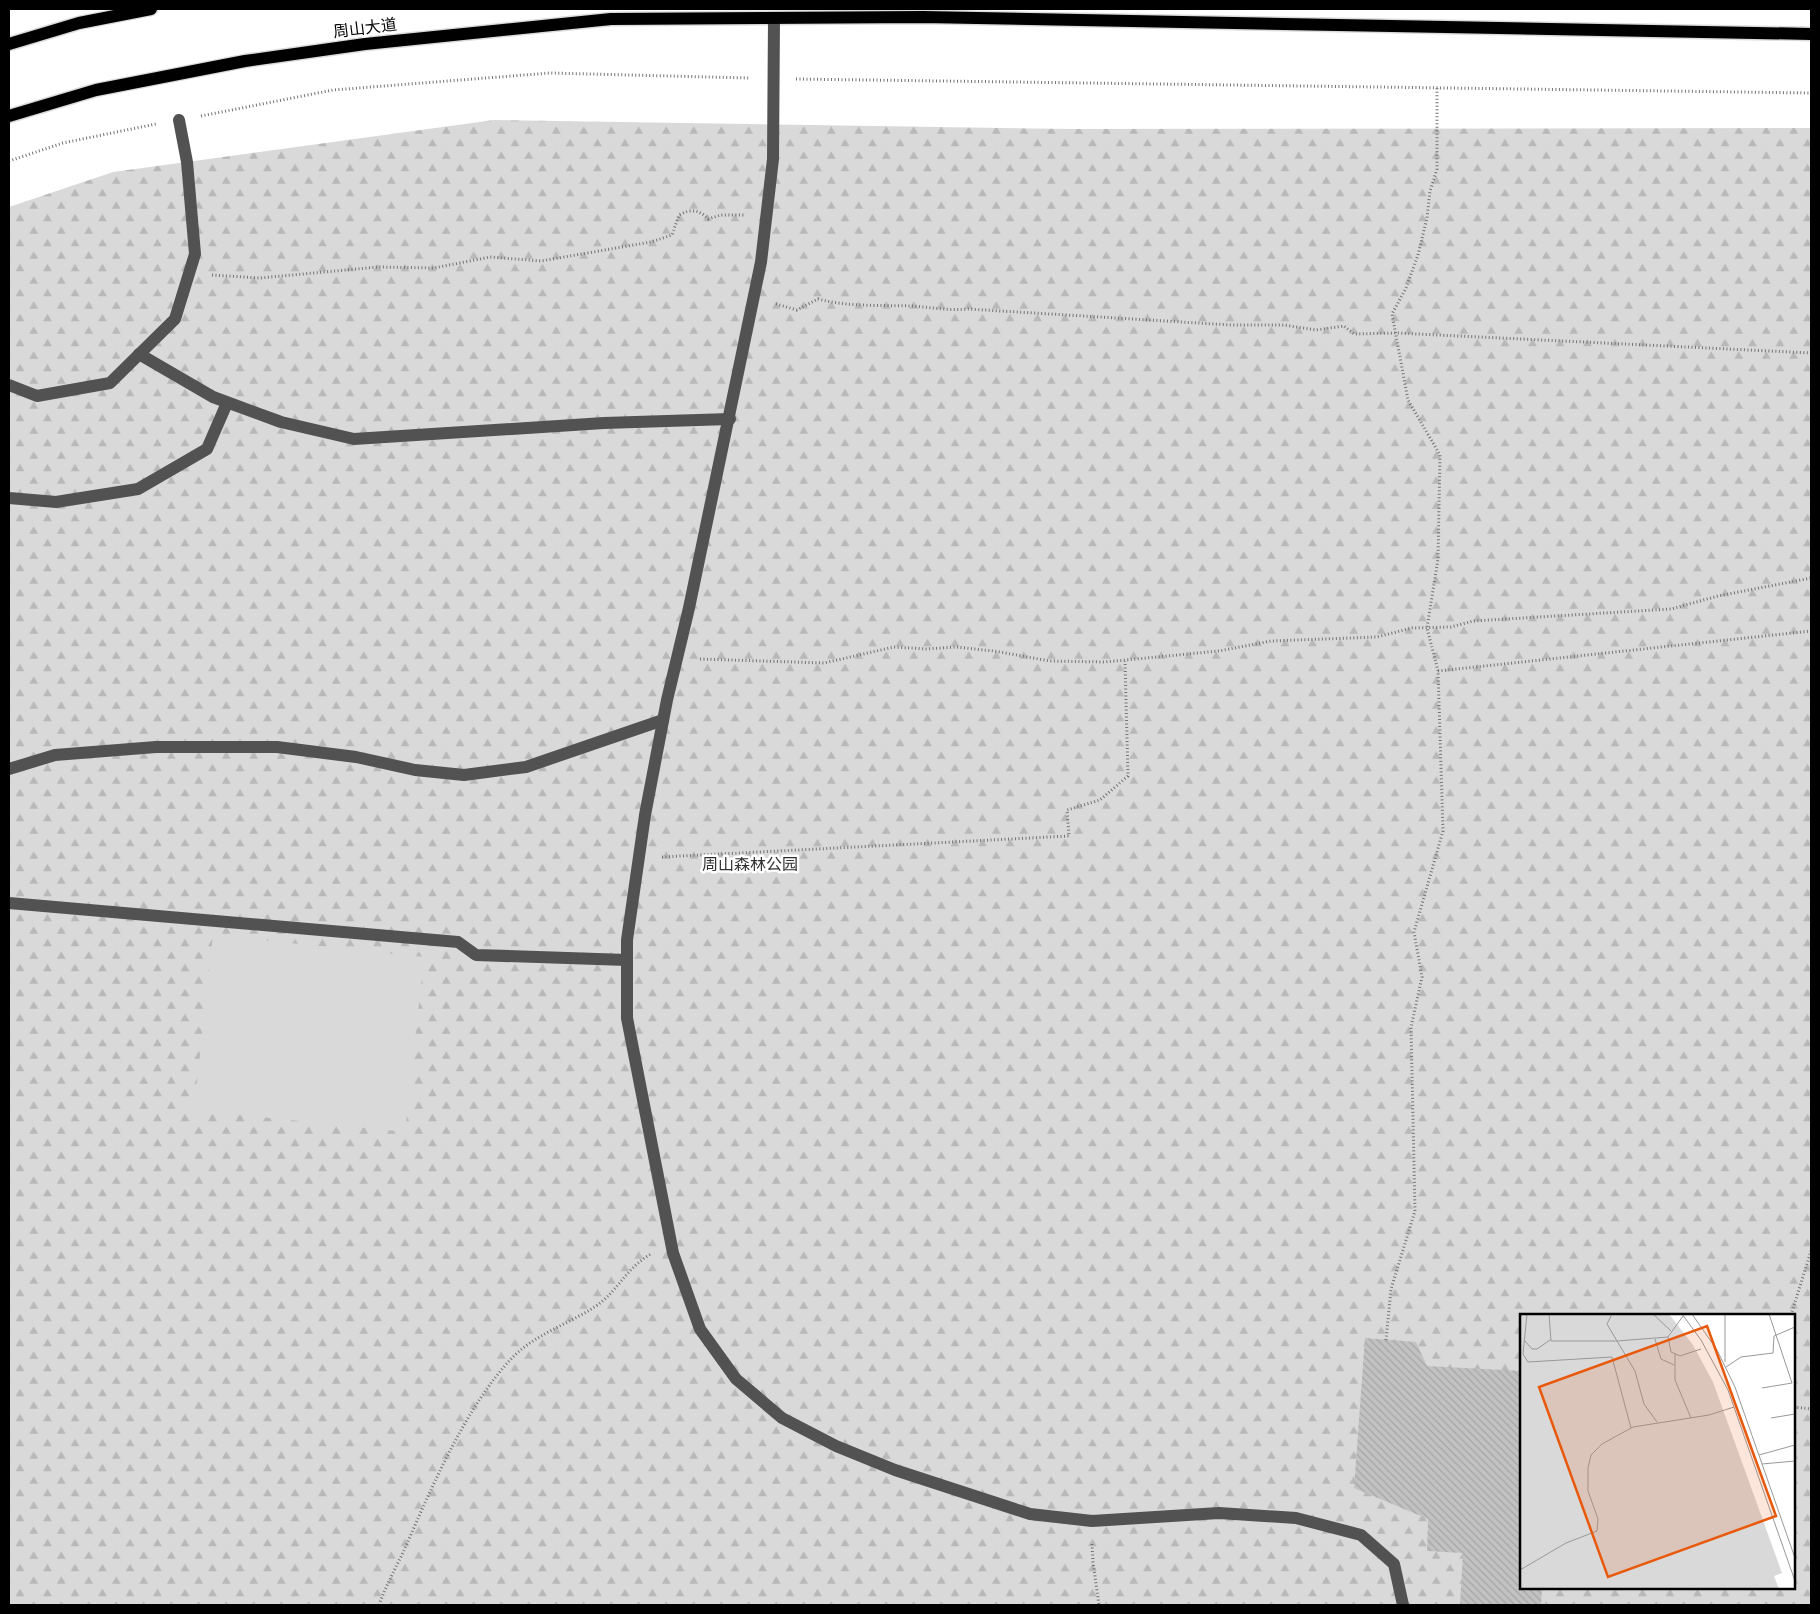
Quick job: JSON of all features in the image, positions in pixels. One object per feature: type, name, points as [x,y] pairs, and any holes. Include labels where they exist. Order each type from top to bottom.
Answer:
[{"type":"main road","points":[[9,44],[79,23],[151,9]]},
{"type":"main road","name":"周山大道","points":[[9,116],[96,90],[245,61],[365,44],[611,18],[933,18],[1811,34]]},
{"type":"lane","points":[[774,18],[773,159],[767,215],[754,298],[730,419],[663,720],[627,940],[627,1018],[672,1250],[700,1329],[736,1379],[782,1418],[836,1446],[895,1470],[1030,1514],[1095,1521],[1219,1513],[1296,1518],[1361,1535],[1394,1564],[1403,1605]]},
{"type":"lane","points":[[9,385],[37,396],[110,383],[175,319],[195,254],[187,162],[179,120]]},
{"type":"lane","points":[[139,354],[213,398],[281,422],[354,439],[604,424],[730,419]]},
{"type":"lane","points":[[9,498],[56,502],[138,489],[207,449],[227,403]]},
{"type":"lane","points":[[9,769],[55,756],[156,747],[277,747],[356,757],[415,770],[464,775],[526,767],[663,720]]},
{"type":"lane","points":[[9,904],[458,942],[476,955],[627,960]]},
{"type":"path","points":[[9,160],[63,143],[333,90],[550,73],[1811,93]]},
{"type":"path","points":[[1386,1340],[1391,1289],[1415,1212],[1412,1027],[1422,977],[1414,932],[1443,831],[1438,671],[1427,628],[1438,559],[1440,455],[1408,400],[1392,314],[1406,288],[1418,255],[1437,170],[1437,88]]},
{"type":"path","points":[[189,274],[260,278],[378,267],[434,268],[490,257],[541,261],[651,242],[672,236],[679,215],[689,210],[702,212],[708,219],[721,215],[767,215]]},
{"type":"path","points":[[754,298],[797,310],[818,299],[837,304],[914,306],[946,311],[968,309],[1231,325],[1284,326],[1316,330],[1344,326],[1354,334],[1397,333],[1811,353]]},
{"type":"path","points":[[677,657],[824,663],[894,647],[927,650],[956,647],[994,651],[1050,661],[1125,661],[1219,651],[1271,641],[1377,637],[1412,628],[1451,627],[1473,621],[1671,609],[1718,596],[1811,578]]},
{"type":"path","points":[[1438,671],[1811,631]]},
{"type":"path","points":[[639,859],[1069,836],[1067,810],[1100,800],[1128,776],[1125,661]]},
{"type":"path","points":[[379,1605],[429,1492],[466,1422],[512,1358],[530,1343],[597,1305],[620,1282],[636,1262],[654,1253],[672,1250]]},
{"type":"path","points":[[1791,1314],[1811,1251]]},
{"type":"path","points":[[1795,1406],[1811,1409]]},
{"type":"path","points":[[1095,1521],[1092,1535],[1092,1562],[1099,1605]]},
{"type":"green space","name":"周山森林公园","points":[[494,120],[1070,129],[1811,128],[1811,1605],[9,1605],[9,207],[113,172]]},
{"type":"green space","points":[[213,935],[424,957],[405,1132],[194,1110]]},
{"type":"building","points":[[1365,1338],[1416,1342],[1427,1366],[1520,1371],[1520,1589],[1542,1589],[1541,1605],[1460,1605],[1463,1553],[1427,1551],[1428,1519],[1354,1488]]}]
